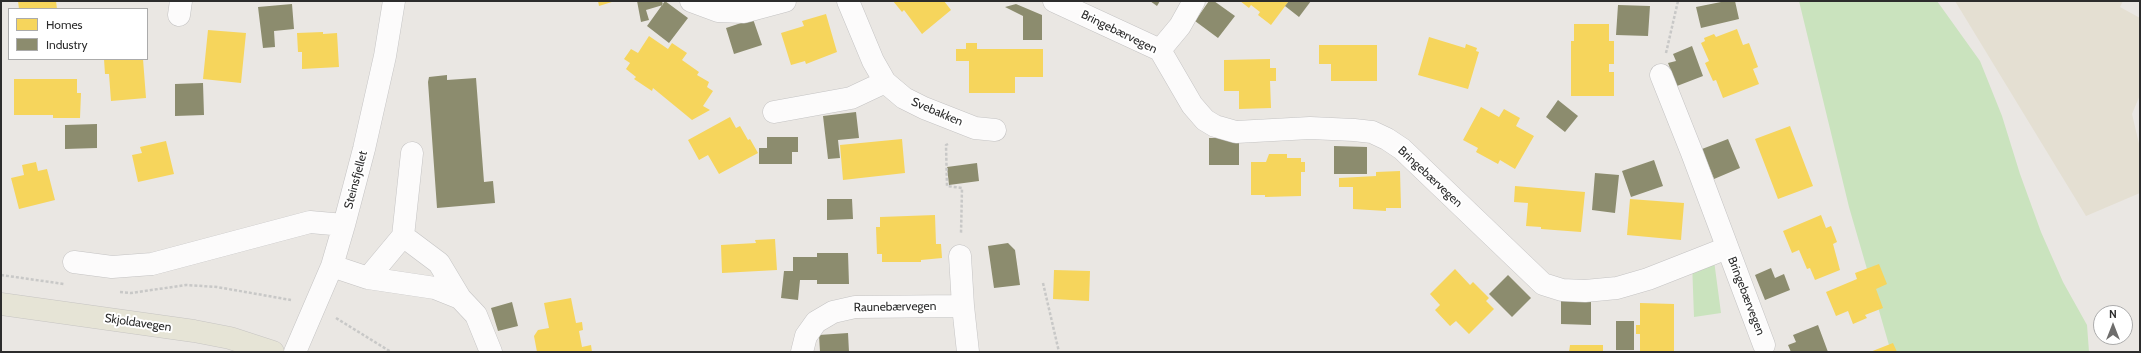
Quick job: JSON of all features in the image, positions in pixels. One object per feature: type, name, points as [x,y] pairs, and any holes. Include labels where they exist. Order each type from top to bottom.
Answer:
[{"type":"main road","name":"Skjoldavegen","points":[[1,304],[194,331],[230,338],[273,352]]},
{"type":"street","name":"Steinsfjellet","points":[[295,352],[332,266],[344,225],[364,149],[382,70],[394,1]]},
{"type":"street","points":[[691,1],[718,11],[744,12],[785,1]]},
{"type":"street","name":"Svebakken","points":[[848,1],[873,60],[885,82],[904,98],[924,108],[975,128],[995,130]]},
{"type":"street","name":"Bringebærvegen","points":[[1054,1],[1160,50],[1192,105],[1205,120],[1215,126],[1236,132],[1310,128],[1354,130],[1372,132],[1387,139],[1402,148],[1543,284],[1562,290],[1585,291],[1617,288],[1648,279],[1727,248]]},
{"type":"street","points":[[1160,50],[1180,26],[1194,1]]},
{"type":"street","name":"Bringebærvegen","points":[[1661,75],[1764,345]]},
{"type":"street","points":[[774,112],[851,98],[885,82]]},
{"type":"street","points":[[368,278],[403,236],[412,153]]},
{"type":"street","points":[[74,262],[112,267],[152,264],[310,222],[344,225]]},
{"type":"street","points":[[403,236],[439,263],[460,298],[476,315],[491,352]]},
{"type":"street","points":[[960,256],[968,352]]},
{"type":"street","points":[[332,266],[368,278],[435,288],[460,298]]},
{"type":"street","name":"Raunebærvegen","points":[[802,352],[806,336],[816,322],[833,312],[855,307],[963,306]]},
{"type":"path","points":[[1661,75],[1678,1]]},
{"type":"path","points":[[946,145],[947,186],[962,188],[960,256]]},
{"type":"path","points":[[1043,282],[1059,352]]},
{"type":"path","points":[[334,316],[391,352]]},
{"type":"shaded area","points":[[1955,1],[2123,1],[2120,7],[2140,18],[2140,95],[2132,114],[2140,148],[2140,193],[2086,216]]},
{"type":"green space","points":[[1799,1],[1937,1],[1980,61],[2002,116],[2020,174],[2041,232],[2063,282],[2087,325],[2089,352],[1891,352],[1849,207]]},
{"type":"green space","points":[[1713,253],[1721,313],[1694,317],[1692,262]]},
{"type":"building: Homes","points":[[18,1],[56,1],[57,8],[19,8]]},
{"type":"building: Homes","points":[[598,1],[615,1],[599,6]]},
{"type":"building: Homes","points":[[893,1],[944,1],[951,10],[922,34],[904,10],[902,12]]},
{"type":"building: Homes","points":[[1240,1],[1289,1],[1271,25],[1258,15],[1260,12],[1251,5],[1249,8]]},
{"type":"building: Homes","points":[[826,14],[837,52],[806,64],[805,61],[791,65],[781,33],[804,26],[802,21]]},
{"type":"building: Homes","points":[[1574,24],[1609,24],[1609,41],[1614,41],[1614,64],[1609,64],[1609,72],[1614,72],[1614,96],[1571,96],[1571,41],[1574,41]]},
{"type":"building: Homes","points":[[1737,29],[1743,45],[1749,43],[1758,67],[1753,69],[1759,84],[1723,98],[1716,80],[1713,81],[1705,63],[1709,61],[1701,43],[1705,41],[1704,38],[1714,34],[1716,37]]},
{"type":"building: Homes","points":[[208,30],[246,33],[241,83],[203,79]]},
{"type":"building: Homes","points":[[323,32],[323,34],[337,33],[339,67],[302,69],[302,52],[298,52],[297,33]]},
{"type":"building: Homes","points":[[649,36],[668,49],[672,43],[687,53],[682,60],[699,72],[697,75],[709,82],[707,87],[713,91],[703,106],[710,110],[692,120],[653,88],[652,91],[634,79],[636,77],[626,69],[630,63],[624,59],[631,49],[638,53]]},
{"type":"building: Homes","points":[[1429,37],[1465,48],[1466,44],[1477,48],[1476,51],[1479,52],[1468,89],[1418,75]]},
{"type":"building: Homes","points":[[966,43],[977,43],[977,49],[1043,49],[1043,77],[1015,77],[1015,93],[969,93],[969,61],[956,61],[956,49],[966,49]]},
{"type":"building: Homes","points":[[1319,45],[1377,45],[1377,81],[1331,81],[1331,64],[1319,64]]},
{"type":"building: Homes","points":[[1270,59],[1270,68],[1276,68],[1276,81],[1270,81],[1271,108],[1239,109],[1239,91],[1224,91],[1224,60]]},
{"type":"building: Homes","points":[[104,60],[143,60],[146,98],[111,101],[109,74],[105,74]]},
{"type":"building: Homes","points":[[14,79],[77,79],[77,93],[81,93],[80,118],[53,118],[53,115],[14,115]]},
{"type":"building: Homes","points":[[1481,107],[1499,117],[1504,109],[1520,118],[1516,126],[1534,136],[1515,169],[1500,160],[1498,164],[1476,152],[1478,148],[1463,140]]},
{"type":"building: Homes","points":[[730,117],[736,128],[740,126],[758,153],[719,174],[708,155],[699,160],[688,140]]},
{"type":"building: Homes","points":[[1790,126],[1813,186],[1778,199],[1755,139]]},
{"type":"building: Homes","points":[[902,139],[905,173],[843,180],[840,145]]},
{"type":"building: Homes","points":[[166,141],[174,174],[138,182],[132,155],[142,153],[140,147]]},
{"type":"building: Homes","points":[[1269,154],[1287,154],[1287,158],[1301,158],[1301,162],[1305,162],[1305,172],[1301,172],[1301,196],[1265,197],[1265,195],[1251,195],[1251,162],[1266,162]]},
{"type":"building: Homes","points":[[36,162],[38,171],[47,169],[55,200],[19,209],[11,178],[24,175],[22,165]]},
{"type":"building: Homes","points":[[1400,171],[1401,208],[1386,208],[1386,211],[1353,209],[1353,187],[1339,187],[1339,178],[1376,176],[1376,172]]},
{"type":"building: Homes","points":[[1515,186],[1585,192],[1581,232],[1541,229],[1541,227],[1526,226],[1528,203],[1514,202]]},
{"type":"building: Homes","points":[[1630,199],[1684,203],[1681,240],[1627,235]]},
{"type":"building: Homes","points":[[935,215],[936,244],[941,244],[942,258],[921,260],[921,262],[882,262],[882,254],[877,254],[876,227],[880,227],[880,217]]},
{"type":"building: Homes","points":[[1821,215],[1826,228],[1831,226],[1837,242],[1833,244],[1840,270],[1815,280],[1810,268],[1807,269],[1799,250],[1792,253],[1783,231]]},
{"type":"building: Homes","points":[[775,239],[777,270],[722,273],[721,245],[756,243],[755,240]]},
{"type":"building: Homes","points":[[1879,264],[1887,284],[1876,289],[1883,308],[1865,315],[1867,318],[1853,324],[1848,311],[1836,316],[1826,292],[1857,279],[1855,273]]},
{"type":"building: Homes","points":[[1455,269],[1470,285],[1473,282],[1489,298],[1486,301],[1494,309],[1469,334],[1456,321],[1450,326],[1435,310],[1440,305],[1430,294]]},
{"type":"building: Homes","points":[[1054,270],[1090,271],[1089,301],[1053,299]]},
{"type":"building: Homes","points":[[571,298],[576,323],[582,322],[583,330],[579,331],[582,347],[591,345],[592,352],[537,352],[534,336],[538,330],[549,328],[544,303]]},
{"type":"building: Homes","points":[[1640,303],[1674,304],[1674,352],[1640,352],[1640,334],[1636,334],[1636,325],[1640,325]]},
{"type":"building: Homes","points":[[1893,343],[1897,352],[1870,352]]},
{"type":"building: Homes","points":[[1570,345],[1603,345],[1603,352],[1569,352]]},
{"type":"building: Industry","points":[[637,1],[662,1],[663,5],[646,10],[649,20],[641,22]]},
{"type":"building: Industry","points":[[665,1],[688,18],[669,43],[647,26]]},
{"type":"building: Industry","points":[[1150,1],[1160,1],[1157,6]]},
{"type":"building: Industry","points":[[1209,1],[1214,1],[1235,16],[1218,38],[1195,21]]},
{"type":"building: Industry","points":[[1289,1],[1311,1],[1299,17],[1285,6]]},
{"type":"building: Industry","points":[[1726,1],[1735,1],[1739,19],[1701,28],[1696,7]]},
{"type":"building: Industry","points":[[292,4],[294,29],[274,31],[275,47],[263,48],[258,7]]},
{"type":"building: Industry","points":[[1016,4],[1042,15],[1042,40],[1023,40],[1023,16],[1005,7]]},
{"type":"building: Industry","points":[[1618,5],[1650,6],[1648,36],[1616,35]]},
{"type":"building: Industry","points":[[753,19],[762,45],[734,54],[726,28]]},
{"type":"building: Industry","points":[[1692,46],[1703,76],[1677,86],[1668,63],[1676,61],[1673,54]]},
{"type":"building: Industry","points":[[447,75],[447,80],[476,78],[484,182],[493,181],[495,203],[437,208],[428,82],[429,77]]},
{"type":"building: Industry","points":[[203,83],[204,115],[175,116],[175,84]]},
{"type":"building: Industry","points":[[1558,100],[1578,116],[1565,132],[1546,117]]},
{"type":"building: Industry","points":[[856,112],[859,138],[838,140],[840,158],[828,159],[823,116]]},
{"type":"building: Industry","points":[[97,124],[97,148],[65,149],[65,125]]},
{"type":"building: Industry","points":[[767,137],[798,137],[798,152],[792,152],[792,164],[759,164],[759,148],[767,148]]},
{"type":"building: Industry","points":[[1209,138],[1239,138],[1239,165],[1209,165]]},
{"type":"building: Industry","points":[[1728,139],[1740,168],[1714,179],[1702,149]]},
{"type":"building: Industry","points":[[1334,146],[1367,147],[1367,174],[1334,174]]},
{"type":"building: Industry","points":[[1654,160],[1663,186],[1631,197],[1622,171]]},
{"type":"building: Industry","points":[[977,163],[979,181],[949,185],[947,167]]},
{"type":"building: Industry","points":[[1595,173],[1619,175],[1615,213],[1592,210]]},
{"type":"building: Industry","points":[[827,199],[852,199],[853,219],[827,220]]},
{"type":"building: Industry","points":[[1008,243],[1015,250],[1020,285],[994,288],[988,246]]},
{"type":"building: Industry","points":[[817,253],[848,253],[849,284],[817,284],[817,280],[800,280],[798,300],[781,298],[784,271],[793,271],[793,257],[817,257]]},
{"type":"building: Industry","points":[[1771,268],[1775,278],[1784,274],[1790,290],[1765,300],[1755,275]]},
{"type":"building: Industry","points":[[1508,275],[1531,298],[1512,317],[1489,294]]},
{"type":"building: Industry","points":[[1561,299],[1591,299],[1591,325],[1561,324]]},
{"type":"building: Industry","points":[[512,302],[518,326],[498,331],[491,308]]},
{"type":"building: Industry","points":[[1616,321],[1634,321],[1634,350],[1616,350]]},
{"type":"building: Industry","points":[[1818,325],[1828,352],[1791,352],[1788,345],[1796,342],[1793,335]]},
{"type":"building: Industry","points":[[848,333],[849,352],[820,352],[819,335]]}]
